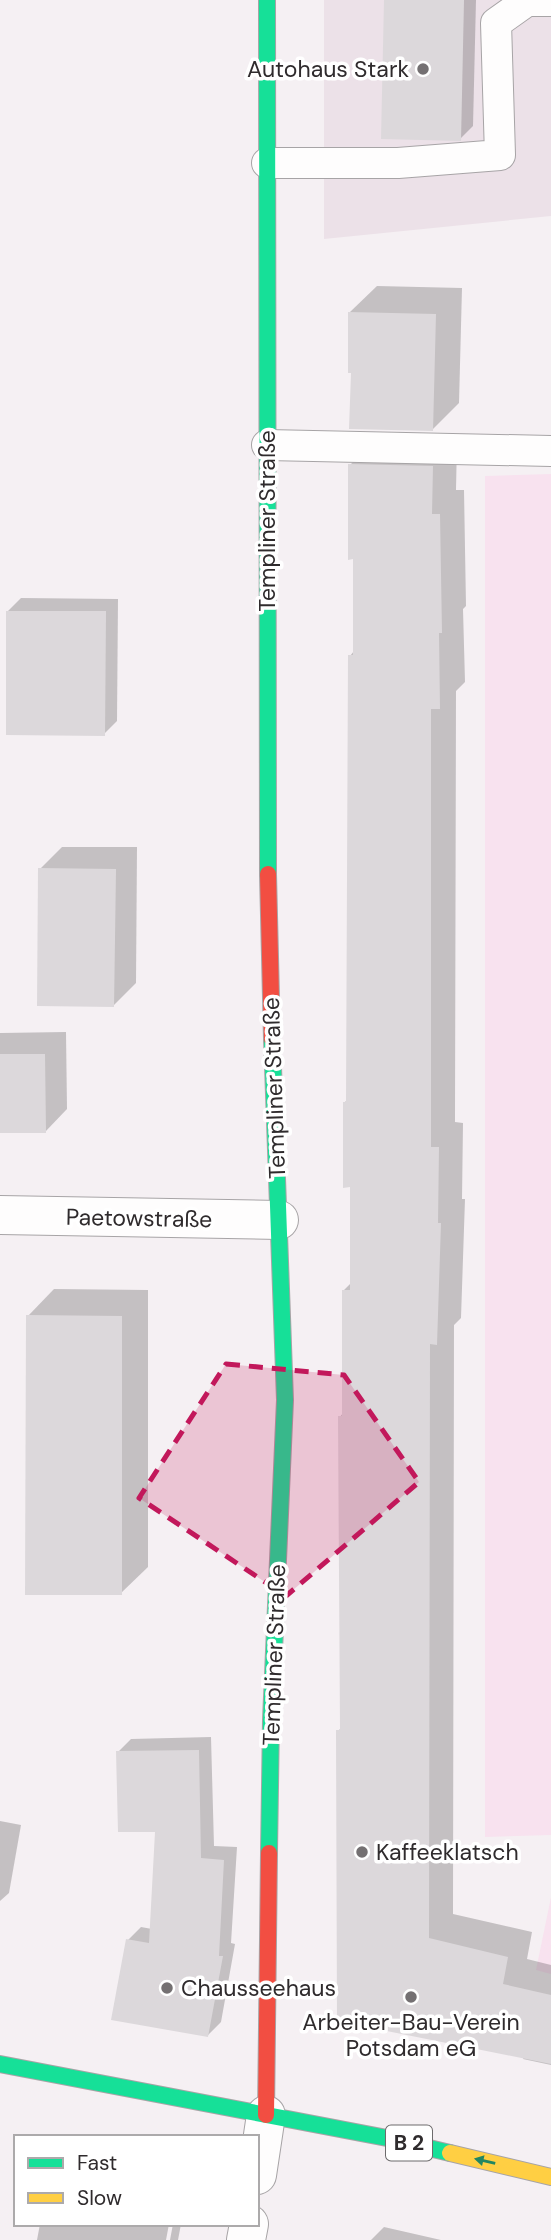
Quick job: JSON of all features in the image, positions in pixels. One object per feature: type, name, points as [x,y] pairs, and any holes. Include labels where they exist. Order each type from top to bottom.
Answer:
[{"type":"street","name":"Templiner Straße","points":[[259,2162],[266,2115],[271,1720],[285,1400],[268,914],[267,0]]},
{"type":"street","name":"Paetowstraße","points":[[0,1215],[279,1220]]},
{"type":"street","name":"B 2","points":[[0,2064],[387,2138],[551,2177]]},
{"type":"lane","points":[[267,163],[398,163],[500,155],[496,23],[527,1],[551,1]]},
{"type":"lane","points":[[267,445],[551,451]]},
{"type":"highlighted area","points":[[226,1364],[344,1375],[419,1482],[286,1596],[139,1498]]},
{"type":"shaded area","points":[[324,0],[551,0],[551,216],[324,239]]},
{"type":"shaded area","points":[[551,474],[551,1835],[485,1837],[485,476]]},
{"type":"shaded area","points":[[551,1897],[551,1974],[536,1970]]},
{"type":"building","name":"Autohaus Stark","points":[[384,0],[464,0],[461,141],[381,139]]},
{"type":"building","points":[[348,312],[436,314],[433,431],[349,429],[351,373],[348,373]]},
{"type":"building","points":[[348,464],[433,466],[432,514],[440,514],[440,709],[431,709],[431,1147],[439,1147],[438,1223],[441,1223],[437,1345],[430,1344],[429,1938],[508,1957],[503,1984],[551,1995],[551,2064],[337,2021],[336,1730],[340,1730],[338,1416],[342,1416],[342,1290],[350,1290],[350,1187],[343,1188],[343,1102],[346,1102],[348,655],[353,655],[353,559],[348,560]]},
{"type":"building","points":[[6,611],[106,611],[105,736],[6,735]]},
{"type":"building","points":[[38,868],[116,869],[114,1007],[37,1006]]},
{"type":"building","points":[[0,1054],[45,1054],[46,1133],[0,1133]]},
{"type":"building","points":[[26,1315],[122,1316],[122,1595],[25,1595]]},
{"type":"building","points":[[199,1750],[201,1858],[224,1860],[219,1956],[223,1956],[208,2037],[111,2020],[126,1939],[149,1943],[155,1832],[118,1832],[116,1751]]},
{"type":"traffic: fast","points":[[267,0],[268,874]]},
{"type":"traffic: fast","points":[[269,1853],[271,1720],[285,1400],[272,1039]]},
{"type":"traffic: fast","points":[[0,2064],[387,2138],[450,2153]]},
{"type":"traffic: slow","points":[[450,2153],[551,2177]]},
{"type":"traffic: jam","points":[[268,874],[272,1039]]},
{"type":"traffic: jam","points":[[266,2115],[269,1853]]},
{"type":"place","name":"Autohaus Stark","points":[[423,69]]},
{"type":"place","name":"Kaffeeklatsch","points":[[362,1852]]},
{"type":"place","name":"Chausseehaus","points":[[167,1988]]},
{"type":"place","name":"Arbeiter-Bau-Verein Potsdam eG","points":[[411,1997]]}]
